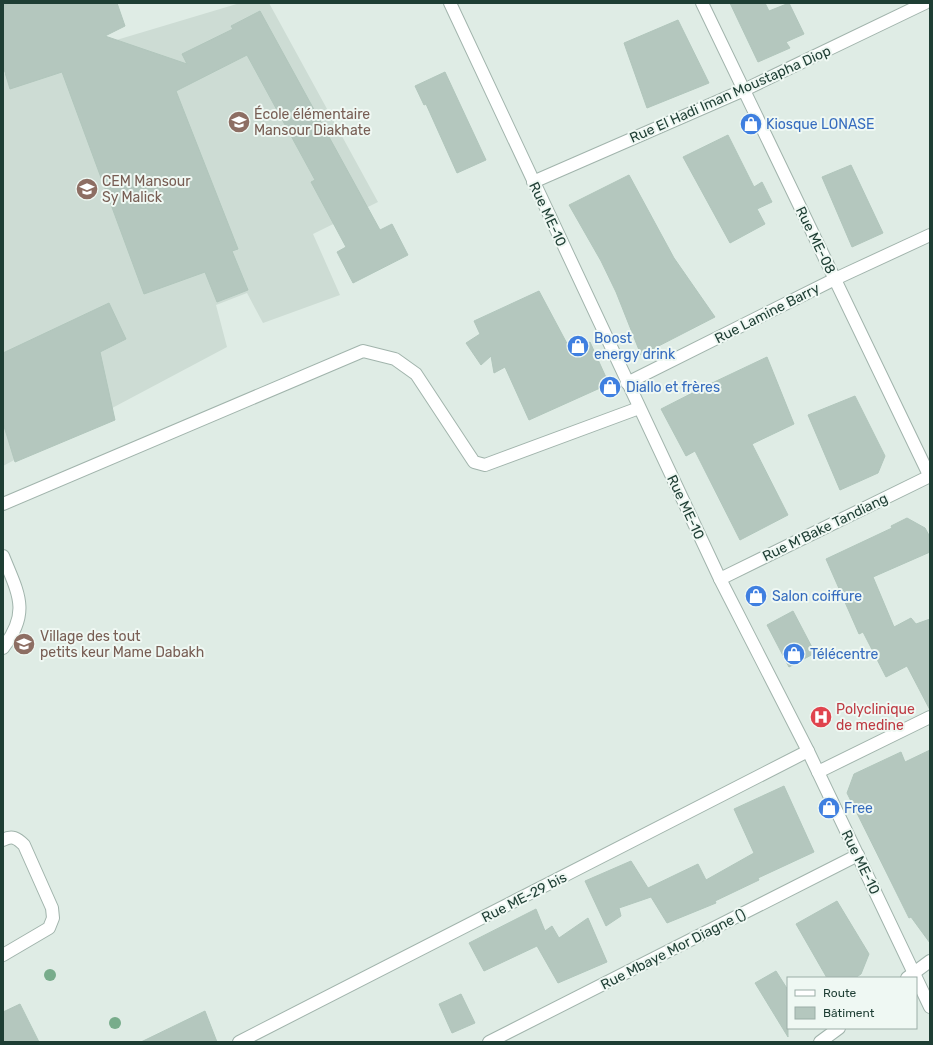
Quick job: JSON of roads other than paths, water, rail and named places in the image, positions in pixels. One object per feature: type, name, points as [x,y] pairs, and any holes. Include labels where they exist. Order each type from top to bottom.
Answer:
[{"type":"street","name":"Rue ME-10","points":[[450,3],[720,579],[808,751],[858,855],[910,975]]},
{"type":"street","name":"Rue ME-08","points":[[702,3],[930,476]]},
{"type":"street","name":"Rue El Hadi Iman Moustapha Diop","points":[[533,182],[744,90],[926,3]]},
{"type":"street","name":"Rue Lamine Barry","points":[[627,383],[835,279],[930,235]]},
{"type":"street","points":[[3,504],[363,351],[395,359],[416,374],[474,462],[485,465],[639,408]]},
{"type":"street","name":"Rue M'Bake Tandiang","points":[[720,579],[930,476]]},
{"type":"street","points":[[3,556],[19,597],[20,619],[12,637],[3,648]]},
{"type":"street","points":[[818,772],[930,718]]},
{"type":"street","name":"Rue ME-29 bis","points":[[239,1042],[808,751]]},
{"type":"street","points":[[3,840],[9,837],[17,838],[24,845],[52,908],[53,918],[49,928],[3,955]]},
{"type":"street","name":"Rue Mbaye Mor Diagne ()","points":[[489,1042],[858,855]]},
{"type":"street","points":[[910,975],[930,961]]},
{"type":"street","name":"Rue ME-10","points":[[917,987],[930,1008]]},
{"type":"street","points":[[820,1042],[838,1029]]},
{"type":"place","name":"École élémentaire Mansour Diakhate","points":[[239,122]]},
{"type":"place","name":"Kiosque LONASE","points":[[751,124]]},
{"type":"place","name":"CEM Mansour Sy Malick","points":[[87,189]]},
{"type":"place","name":"Boost energy drink","points":[[578,346]]},
{"type":"place","name":"Diallo et frères","points":[[610,387]]},
{"type":"place","name":"Salon coiffure","points":[[756,596]]},
{"type":"place","name":"Village des tout petits keur Mame Dabakh","points":[[24,644]]},
{"type":"place","name":"Télécentre","points":[[794,654]]},
{"type":"place","name":"Polyclinique de medine","points":[[821,717]]},
{"type":"place","name":"Free","points":[[829,808]]}]
